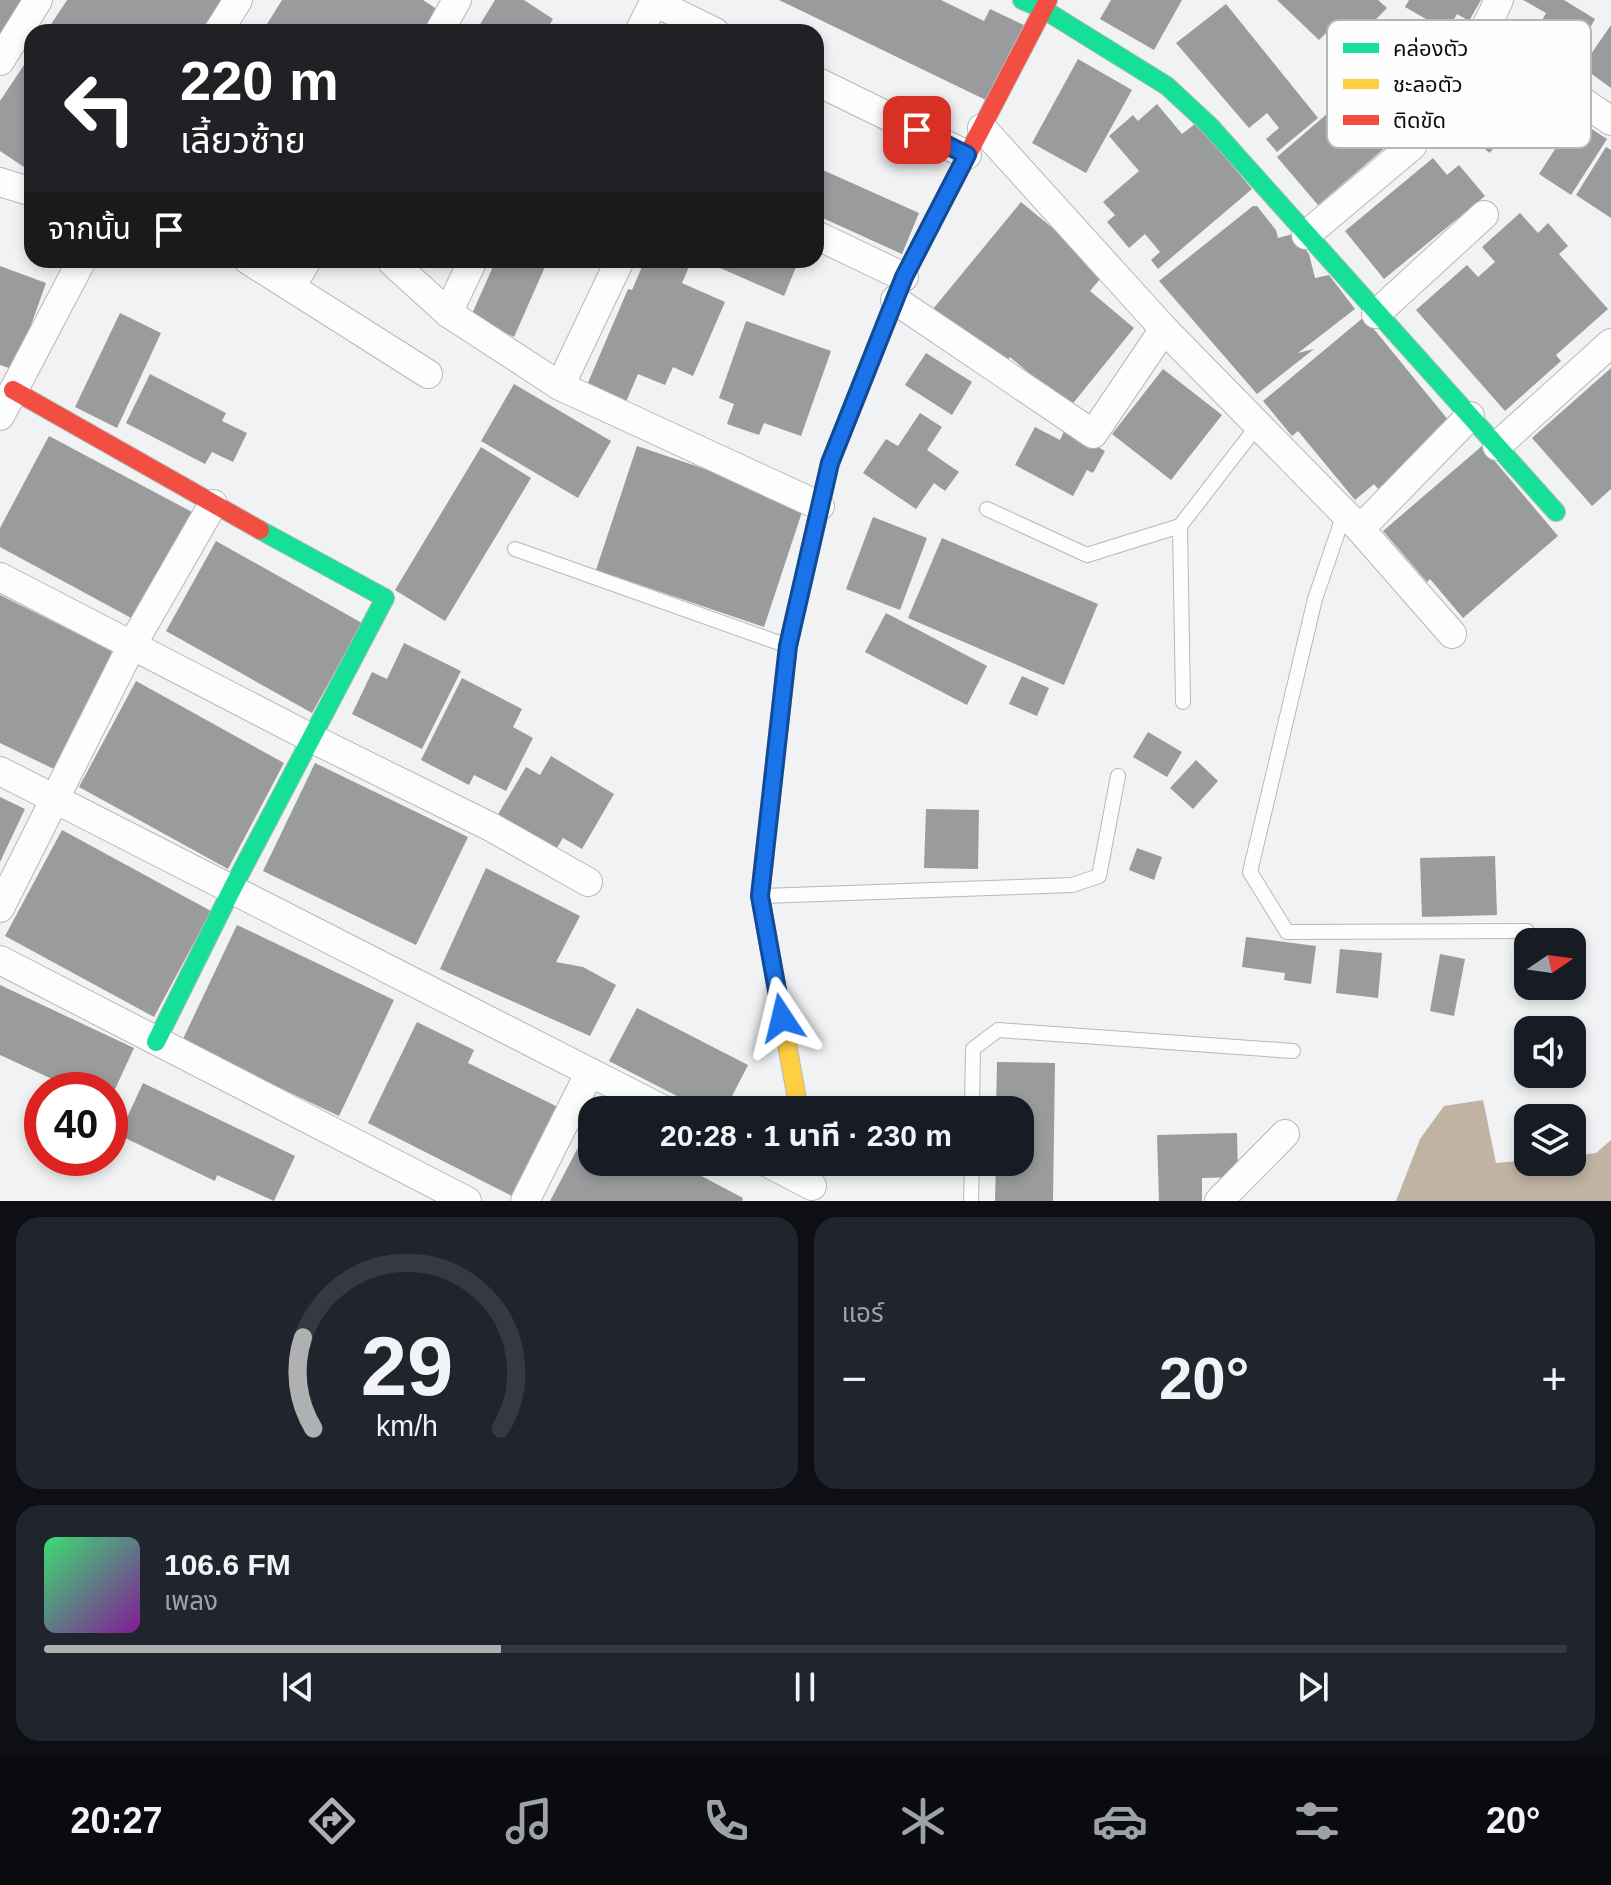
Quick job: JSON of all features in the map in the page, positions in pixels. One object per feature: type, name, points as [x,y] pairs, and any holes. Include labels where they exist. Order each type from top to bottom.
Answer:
[{"type":"street","points":[[0,61],[38,0]]},
{"type":"street","points":[[223,24],[238,0]]},
{"type":"street","points":[[444,24],[457,0]]},
{"type":"street","points":[[1022,0],[1046,5],[1167,86],[1210,126],[1556,512]]},
{"type":"street","points":[[1489,20],[1499,0]]},
{"type":"street","points":[[643,24],[655,1],[700,24]]},
{"type":"street","points":[[796,1096],[760,896],[788,646],[820,506],[830,463],[900,288],[1046,5]]},
{"type":"street","points":[[824,85],[967,155]]},
{"type":"street","points":[[1591,107],[1611,121]]},
{"type":"street","points":[[982,128],[1164,329],[1352,522],[1452,634]]},
{"type":"street","points":[[1306,235],[1410,148]]},
{"type":"street","points":[[0,182],[24,190]]},
{"type":"street","points":[[1376,314],[1484,215]]},
{"type":"street","points":[[824,240],[900,288],[1093,434],[1164,329]]},
{"type":"street","points":[[0,416],[78,268]]},
{"type":"street","points":[[261,268],[428,374]]},
{"type":"street","points":[[291,287],[302,268]]},
{"type":"street","points":[[398,268],[448,313],[560,386],[820,506]]},
{"type":"street","points":[[448,313],[469,268]]},
{"type":"street","points":[[560,386],[616,268]]},
{"type":"street","points":[[1497,446],[1611,343]]},
{"type":"street","points":[[13,390],[385,598],[232,889],[156,1042]]},
{"type":"street","points":[[1352,522],[1470,416]]},
{"type":"street","points":[[0,908],[132,645],[213,504]]},
{"type":"street","points":[[0,577],[491,827],[588,882]]},
{"type":"street","points":[[0,771],[637,1096]]},
{"type":"street","points":[[0,960],[467,1201]]},
{"type":"street","points":[[525,1201],[590,1072]]},
{"type":"street","points":[[1219,1201],[1285,1134]]},
{"type":"lane","points":[[987,509],[1087,555],[1180,526],[1258,425]]},
{"type":"lane","points":[[1352,522],[1315,599],[1250,872],[1287,932],[1514,931]]},
{"type":"lane","points":[[1180,526],[1183,702]]},
{"type":"lane","points":[[515,549],[788,646]]},
{"type":"lane","points":[[760,896],[1072,885],[1099,876],[1118,776]]},
{"type":"lane","points":[[972,1096],[973,1049],[998,1030],[1293,1051]]},
{"type":"lane","points":[[971,1201],[972,1176]]},
{"type":"shaded area","points":[[1483,1100],[1496,1163],[1514,1161],[1514,1176],[1586,1176],[1586,1154],[1596,1153],[1611,1140],[1611,1201],[1396,1201],[1420,1139],[1444,1106]]},
{"type":"building","points":[[0,0],[28,0],[0,45]]},
{"type":"building","points":[[67,0],[222,0],[206,24],[51,24]]},
{"type":"building","points":[[282,0],[423,0],[438,10],[430,24],[267,24]]},
{"type":"building","points":[[495,0],[524,0],[553,19],[550,24],[480,24]]},
{"type":"building","points":[[779,0],[941,0],[984,21],[990,9],[1026,26],[990,102]]},
{"type":"building","points":[[1111,0],[1182,0],[1154,50],[1100,19]]},
{"type":"building","points":[[1277,0],[1378,0],[1387,8],[1375,20],[1327,20],[1327,32],[1319,40]]},
{"type":"building","points":[[1409,0],[1481,0],[1470,20],[1457,14],[1453,20],[1428,20],[1405,7]]},
{"type":"building","points":[[1523,0],[1564,0],[1595,19],[1591,26],[1591,20],[1542,20],[1546,13]]},
{"type":"building","points":[[1226,4],[1318,118],[1277,152],[1266,139],[1279,128],[1267,113],[1249,128],[1176,43]]},
{"type":"building","points":[[1611,25],[1611,88],[1591,74],[1591,54]]},
{"type":"building","points":[[1078,59],[1132,90],[1086,173],[1032,143]]},
{"type":"building","points":[[24,65],[24,167],[0,151],[0,101]]},
{"type":"building","points":[[1157,104],[1182,134],[1196,123],[1252,189],[1158,269],[1151,260],[1160,252],[1145,234],[1129,248],[1107,222],[1115,215],[1103,202],[1139,171],[1109,136],[1133,115],[1138,121]]},
{"type":"building","points":[[1327,114],[1327,148],[1385,148],[1318,205],[1277,157]]},
{"type":"building","points":[[1591,128],[1607,139],[1571,195],[1539,174],[1556,148],[1591,148]]},
{"type":"building","points":[[1606,147],[1611,150],[1611,218],[1576,195]]},
{"type":"building","points":[[1433,158],[1447,175],[1459,165],[1485,196],[1384,279],[1345,231]]},
{"type":"building","points":[[824,171],[919,213],[902,254],[824,219]]},
{"type":"building","points":[[1021,202],[1106,272],[1090,291],[1134,328],[1070,407],[1010,357],[1002,366],[933,309]]},
{"type":"building","points":[[1253,206],[1257,206],[1276,230],[1278,238],[1293,234],[1309,254],[1315,278],[1329,275],[1355,309],[1298,353],[1314,349],[1257,394],[1159,281]]},
{"type":"building","points":[[1520,213],[1538,233],[1548,223],[1568,246],[1559,254],[1608,309],[1556,355],[1561,361],[1505,411],[1416,310],[1467,265],[1478,277],[1495,262],[1482,247]]},
{"type":"building","points":[[0,266],[46,283],[15,370],[0,365]]},
{"type":"building","points":[[492,268],[544,268],[514,337],[471,316]]},
{"type":"building","points":[[642,268],[689,268],[682,283],[725,302],[693,376],[673,367],[665,385],[638,374],[626,402],[587,385],[628,289],[632,290]]},
{"type":"building","points":[[720,268],[796,268],[784,296]]},
{"type":"building","points":[[120,313],[161,333],[117,428],[75,407]]},
{"type":"building","points":[[1364,317],[1454,427],[1378,489],[1374,484],[1355,500],[1298,431],[1292,436],[1263,401]]},
{"type":"building","points":[[746,321],[831,351],[801,436],[764,423],[759,435],[727,424],[734,404],[719,398]]},
{"type":"building","points":[[926,353],[972,382],[952,415],[905,385]]},
{"type":"building","points":[[1611,368],[1611,489],[1592,506],[1532,438]]},
{"type":"building","points":[[1163,369],[1222,415],[1171,480],[1112,434]]},
{"type":"building","points":[[150,374],[226,413],[222,421],[247,433],[233,462],[212,452],[205,464],[126,423]]},
{"type":"building","points":[[514,384],[611,441],[578,498],[481,441]]},
{"type":"building","points":[[920,413],[942,427],[927,450],[959,472],[945,491],[934,483],[916,509],[863,473],[886,439],[898,446]]},
{"type":"building","points":[[1035,427],[1060,440],[1065,429],[1105,451],[1093,473],[1087,470],[1073,496],[1015,465]]},
{"type":"building","points":[[49,436],[192,512],[135,620],[0,547],[0,528]]},
{"type":"building","points":[[637,446],[805,503],[764,627],[596,570]]},
{"type":"building","points":[[1482,446],[1558,536],[1463,618],[1383,531]]},
{"type":"building","points":[[481,447],[531,478],[445,621],[395,590]]},
{"type":"building","points":[[873,517],[927,538],[900,610],[846,589]]},
{"type":"building","points":[[942,538],[1098,604],[1064,685],[908,618]]},
{"type":"building","points":[[216,541],[362,623],[312,713],[166,631]]},
{"type":"building","points":[[0,595],[118,654],[60,772],[0,743]]},
{"type":"building","points":[[886,613],[987,666],[967,705],[865,652]]},
{"type":"building","points":[[404,643],[461,671],[422,749],[352,714],[372,672],[387,679]]},
{"type":"building","points":[[1022,676],[1049,688],[1037,716],[1009,704]]},
{"type":"building","points":[[462,678],[522,709],[513,727],[533,738],[506,791],[474,775],[469,785],[421,760]]},
{"type":"building","points":[[136,681],[284,763],[228,869],[79,787]]},
{"type":"building","points":[[1148,732],[1182,752],[1167,777],[1133,757]]},
{"type":"building","points":[[551,756],[614,794],[582,849],[563,838],[555,851],[497,816],[526,767],[540,775]]},
{"type":"building","points":[[1196,760],[1218,781],[1193,809],[1170,788]]},
{"type":"building","points":[[315,763],[468,837],[416,945],[263,871]]},
{"type":"building","points":[[0,797],[25,809],[0,862]]},
{"type":"building","points":[[926,809],[979,810],[978,869],[924,868]]},
{"type":"building","points":[[62,830],[211,911],[154,1017],[5,936]]},
{"type":"building","points":[[1137,848],[1162,857],[1154,880],[1129,870]]},
{"type":"building","points":[[1495,856],[1497,915],[1422,917],[1420,858]]},
{"type":"building","points":[[486,868],[580,916],[556,962],[583,967],[616,985],[590,1036],[440,969]]},
{"type":"building","points":[[237,925],[394,1000],[339,1116],[182,1041]]},
{"type":"building","points":[[1246,937],[1316,946],[1311,984],[1284,980],[1285,973],[1242,967]]},
{"type":"building","points":[[1340,949],[1382,953],[1378,998],[1336,993]]},
{"type":"building","points":[[1440,954],[1465,959],[1454,1016],[1430,1011]]},
{"type":"building","points":[[0,985],[134,1048],[123,1072],[37,1072],[0,1055]]},
{"type":"building","points":[[637,1008],[748,1065],[732,1096],[677,1096],[609,1061]]},
{"type":"building","points":[[417,1022],[474,1050],[468,1063],[562,1109],[518,1199],[368,1123]]},
{"type":"building","points":[[997,1062],[1055,1063],[1053,1201],[995,1201],[996,1176],[1034,1176],[1034,1096],[996,1096]]},
{"type":"building","points":[[143,1083],[295,1156],[274,1201],[217,1175],[215,1181],[128,1139],[128,1116]]},
{"type":"building","points":[[1237,1133],[1238,1177],[1202,1178],[1202,1201],[1159,1201],[1157,1135]]},
{"type":"building","points":[[578,1148],[578,1176],[701,1176],[743,1198],[742,1201],[550,1201]]},
{"type":"traffic: fast","points":[[1022,0],[1043,9],[1167,86],[1210,126],[1556,512]]},
{"type":"traffic: fast","points":[[775,762],[788,646],[830,463],[904,277],[945,198]]},
{"type":"traffic: fast","points":[[156,1042],[232,889],[385,598],[260,530]]},
{"type":"traffic: slow","points":[[775,762],[760,896],[796,1096]]},
{"type":"traffic: jam","points":[[945,198],[1048,0]]},
{"type":"traffic: jam","points":[[13,390],[260,530]]},
{"type":"route","points":[[782,1018],[760,896],[788,646],[830,463],[904,277],[967,155],[917,130]]}]
